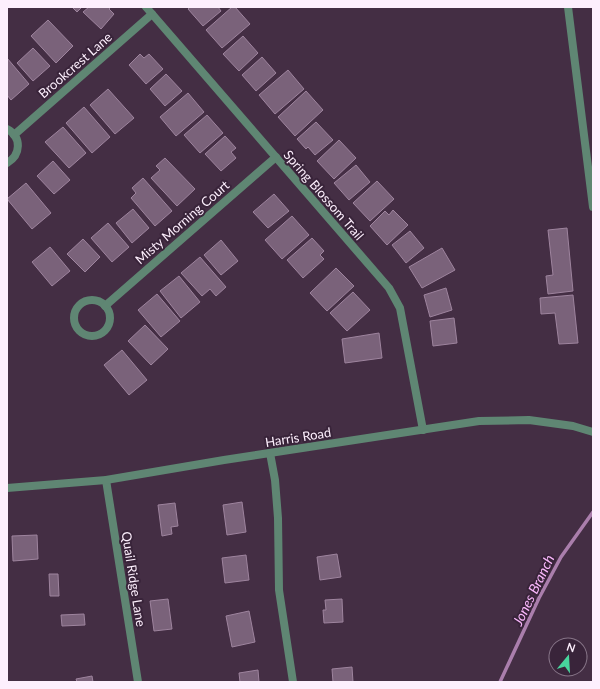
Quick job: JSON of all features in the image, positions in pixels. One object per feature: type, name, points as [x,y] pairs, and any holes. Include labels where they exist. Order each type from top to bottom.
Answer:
[{"type":"street","name":"Spring Blossom Trail","points":[[146,7],[389,288],[400,308],[423,430]]},
{"type":"street","points":[[568,7],[593,207]]},
{"type":"street","name":"Brookcrest Lane","points":[[14,134],[152,14]]},
{"type":"street","points":[[7,129],[14,134],[18,143],[16,155],[7,163]]},
{"type":"street","name":"Misty Morning Court","points":[[105,306],[276,157]]},
{"type":"street","points":[[92,300],[98,301],[105,306],[110,320],[105,331],[93,336],[87,335],[77,328],[73,317],[77,306],[81,303],[92,300]]},
{"type":"street","name":"Harris Road","points":[[7,488],[106,480],[479,421],[529,420],[573,426],[593,432]]},
{"type":"street","points":[[270,453],[276,480],[279,590],[293,682]]},
{"type":"street","name":"Quail Ridge Lane","points":[[106,480],[138,682]]},
{"type":"building","points":[[72,7],[82,7],[77,12]]},
{"type":"building","points":[[89,7],[111,7],[109,9],[114,14],[101,29],[83,12]]},
{"type":"building","points":[[190,7],[218,7],[221,11],[203,26],[188,9]]},
{"type":"building","points":[[232,7],[235,7],[250,24],[222,48],[206,30]]},
{"type":"building","points":[[48,20],[73,46],[56,63],[31,36]]},
{"type":"building","points":[[243,36],[258,53],[239,71],[223,54]]},
{"type":"building","points":[[33,48],[50,66],[33,81],[17,63]]},
{"type":"building","points":[[140,54],[144,58],[149,54],[163,69],[146,84],[129,65]]},
{"type":"building","points":[[262,57],[276,73],[256,91],[242,75]]},
{"type":"building","points":[[7,58],[29,84],[11,100],[7,95]]},
{"type":"building","points":[[288,70],[304,89],[275,114],[259,95]]},
{"type":"building","points":[[166,74],[182,91],[165,106],[150,89]]},
{"type":"building","points":[[108,89],[134,118],[115,134],[90,105]]},
{"type":"building","points":[[306,91],[323,110],[295,136],[278,117]]},
{"type":"building","points":[[188,93],[204,112],[176,136],[160,117]]},
{"type":"building","points":[[84,107],[110,137],[92,153],[66,123]]},
{"type":"building","points":[[207,115],[223,133],[200,153],[184,135]]},
{"type":"building","points":[[316,122],[333,140],[315,155],[308,147],[306,149],[297,139]]},
{"type":"building","points":[[63,127],[86,153],[69,168],[45,142]]},
{"type":"building","points":[[225,136],[236,148],[231,152],[236,158],[221,171],[205,154]]},
{"type":"building","points":[[339,140],[356,158],[334,179],[317,161]]},
{"type":"building","points":[[165,158],[195,189],[177,206],[151,178],[160,170],[156,166]]},
{"type":"building","points":[[53,161],[70,180],[54,194],[37,176]]},
{"type":"building","points":[[356,165],[370,182],[349,200],[334,183]]},
{"type":"building","points":[[143,178],[172,211],[155,226],[131,198],[136,193],[132,188]]},
{"type":"building","points":[[377,181],[394,199],[370,221],[353,203]]},
{"type":"building","points":[[26,183],[51,213],[32,229],[7,199]]},
{"type":"building","points":[[274,194],[289,211],[268,228],[253,212]]},
{"type":"building","points":[[133,209],[149,228],[132,243],[116,223]]},
{"type":"building","points":[[393,210],[408,225],[387,245],[370,226],[385,211],[389,215]]},
{"type":"building","points":[[292,216],[309,235],[282,259],[265,240]]},
{"type":"building","points":[[108,223],[129,247],[112,262],[91,238]]},
{"type":"building","points":[[567,228],[573,291],[548,294],[546,276],[553,275],[548,230]]},
{"type":"building","points":[[410,231],[424,248],[406,263],[392,245]]},
{"type":"building","points":[[312,238],[324,251],[320,255],[324,259],[303,278],[287,260]]},
{"type":"building","points":[[83,239],[100,257],[85,272],[67,254]]},
{"type":"building","points":[[221,240],[238,261],[221,275],[204,255]]},
{"type":"building","points":[[50,247],[70,271],[52,286],[32,262]]},
{"type":"building","points":[[442,248],[455,270],[422,288],[409,267]]},
{"type":"building","points":[[200,257],[226,287],[216,296],[210,289],[202,296],[181,273]]},
{"type":"building","points":[[336,268],[354,286],[327,311],[310,293]]},
{"type":"building","points":[[179,276],[200,302],[181,318],[160,291]]},
{"type":"building","points":[[446,288],[452,310],[430,317],[424,295]]},
{"type":"building","points":[[353,292],[370,310],[347,331],[330,313]]},
{"type":"building","points":[[157,294],[180,321],[161,337],[138,310]]},
{"type":"building","points":[[573,295],[578,343],[559,344],[555,313],[541,314],[540,298]]},
{"type":"building","points":[[454,318],[457,343],[433,346],[430,321]]},
{"type":"building","points":[[145,325],[168,349],[151,365],[128,341]]},
{"type":"building","points":[[379,333],[382,358],[345,363],[342,339]]},
{"type":"building","points":[[122,350],[147,380],[129,395],[104,365]]},
{"type":"building","points":[[242,502],[246,532],[227,535],[223,505]]},
{"type":"building","points":[[175,503],[178,526],[171,527],[172,534],[162,536],[158,505]]},
{"type":"building","points":[[37,535],[38,559],[13,561],[12,536]]},
{"type":"building","points":[[337,554],[341,577],[320,580],[317,557]]},
{"type":"building","points":[[246,555],[249,580],[225,583],[222,558]]},
{"type":"building","points":[[49,574],[58,574],[59,596],[50,596]]},
{"type":"building","points":[[168,599],[172,629],[154,631],[150,601]]},
{"type":"building","points":[[342,599],[343,622],[324,623],[323,610],[326,610],[325,600]]},
{"type":"building","points":[[249,611],[255,642],[232,647],[226,616]]},
{"type":"building","points":[[84,614],[85,625],[62,626],[61,615]]},
{"type":"building","points":[[352,667],[353,682],[333,682],[332,669]]},
{"type":"building","points":[[258,670],[259,682],[240,682],[239,673]]},
{"type":"building","points":[[92,676],[93,682],[77,682],[76,679]]},
{"type":"waterway","name":"Jones Branch","points":[[500,682],[539,598],[561,557],[593,512]]}]
